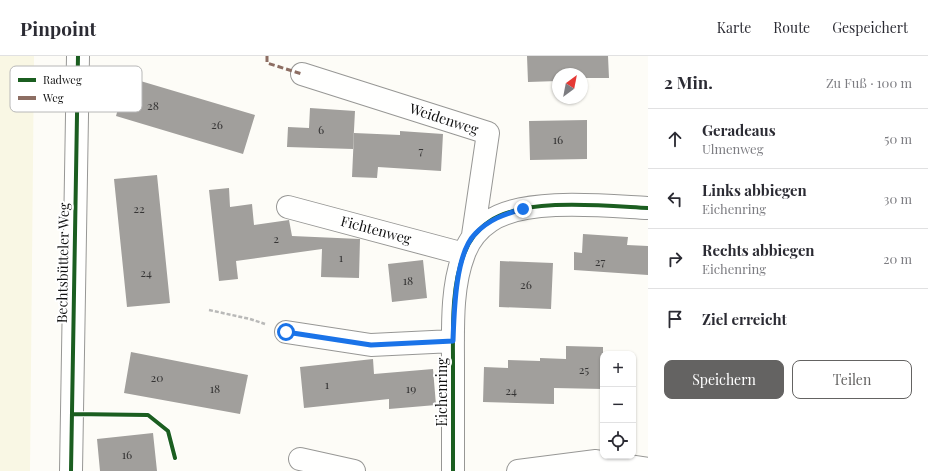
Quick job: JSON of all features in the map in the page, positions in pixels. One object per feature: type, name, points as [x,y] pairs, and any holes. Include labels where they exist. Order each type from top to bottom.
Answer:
[{"type":"street","name":"Bechtsbütteler Weg","points":[[78,56],[78,66]]},
{"type":"street","name":"Weidenweg","points":[[302,74],[488,133],[473,235]]},
{"type":"street","name":"Bechtsbütteler Weg","points":[[71,471],[77,112]]},
{"type":"street","name":"Eichenring","points":[[453,471],[453,341],[455,300],[464,254],[473,235],[490,220],[523,209],[568,205],[648,208]]},
{"type":"street","name":"Fichtenweg","points":[[288,207],[464,254]]},
{"type":"street","points":[[286,332],[371,345],[453,341]]},
{"type":"street","points":[[300,459],[354,471]]},
{"type":"street","points":[[518,471],[596,461],[648,469]]},
{"type":"path","points":[[209,310],[250,319],[286,332]]},
{"type":"shaded area","points":[[0,56],[34,56],[34,66],[10,66],[10,112],[33,112],[30,471],[0,471]]},
{"type":"building","points":[[527,56],[608,56],[609,78],[588,78],[588,68],[552,68],[552,81],[528,82]]},
{"type":"building","points":[[142,81],[255,115],[243,154],[116,116],[117,112],[142,112]]},
{"type":"building","points":[[310,108],[355,111],[353,149],[287,147],[288,127],[309,128]]},
{"type":"building","points":[[587,120],[587,159],[530,160],[529,121]]},
{"type":"building","points":[[400,131],[443,134],[441,171],[378,167],[377,178],[352,177],[354,133],[400,135]]},
{"type":"building","points":[[157,175],[170,303],[127,307],[114,179]]},
{"type":"building","points":[[229,188],[230,207],[252,204],[254,225],[289,220],[292,236],[360,239],[359,278],[321,277],[322,249],[236,261],[238,279],[219,281],[209,190]]},
{"type":"building","points":[[583,234],[628,237],[627,245],[648,246],[648,275],[574,270],[574,252],[582,253]]},
{"type":"building","points":[[423,260],[427,298],[392,302],[388,264]]},
{"type":"building","points":[[500,261],[553,263],[551,309],[499,307]]},
{"type":"building","points":[[566,346],[603,347],[603,351],[600,351],[600,389],[554,388],[554,404],[483,402],[484,367],[508,368],[508,360],[540,361],[540,358],[566,359]]},
{"type":"building","points":[[131,352],[248,375],[240,414],[124,393]]},
{"type":"building","points":[[373,359],[374,374],[433,369],[436,405],[389,409],[389,399],[304,408],[300,367]]},
{"type":"building","points":[[153,433],[157,471],[100,471],[97,439]]},
{"type":"marked path","points":[[267,56],[267,63],[302,74]]},
{"type":"cycle path","points":[[78,56],[78,66]]},
{"type":"cycle path","points":[[71,471],[77,112]]},
{"type":"cycle path","points":[[453,471],[453,337],[455,294],[464,254],[474,235],[490,221],[505,213],[524,209],[567,205],[648,208]]},
{"type":"cycle path","points":[[72,414],[148,415],[168,431],[175,458]]},
{"type":"route","points":[[286,332],[371,345],[453,341],[458,277],[464,254],[473,235],[490,220],[523,209]]}]
